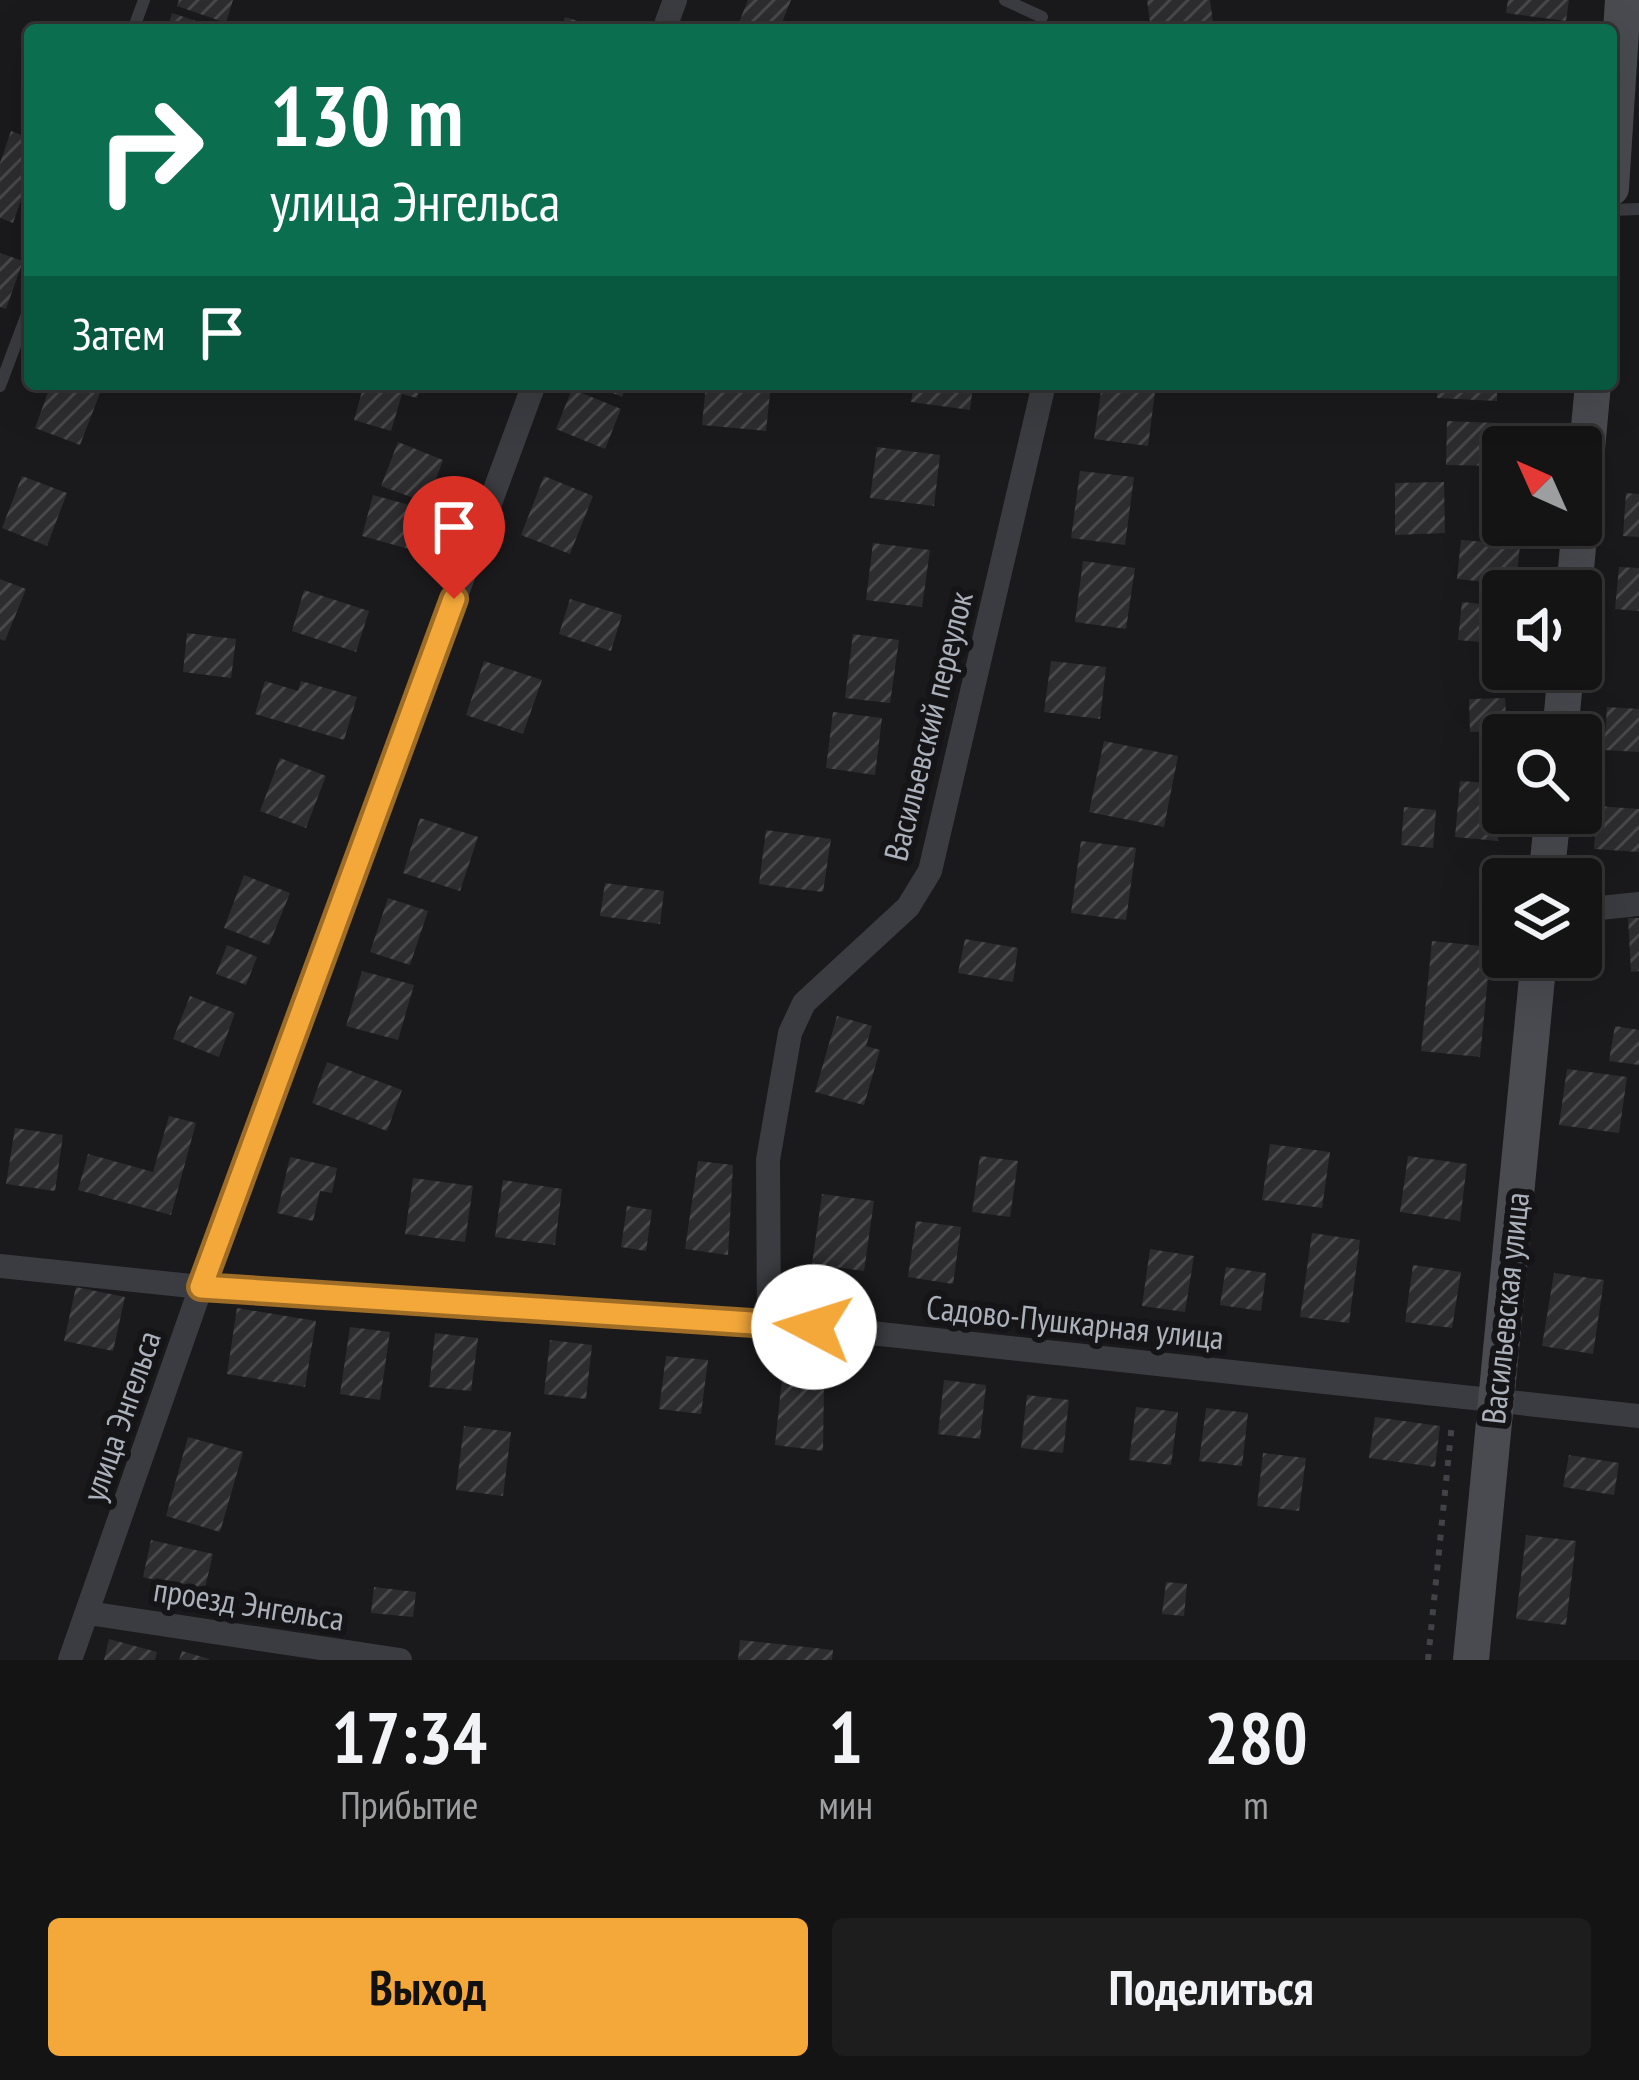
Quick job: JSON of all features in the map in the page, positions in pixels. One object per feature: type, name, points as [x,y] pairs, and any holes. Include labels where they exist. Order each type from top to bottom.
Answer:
[{"type":"main road","points":[[1617,94],[1623,0]]},
{"type":"main road","points":[[1589,426],[1592,390]]},
{"type":"main road","name":"Васильевская улица","points":[[1471,1660],[1537,978]]},
{"type":"street","name":"улица Энгельса","points":[[70,1660],[201,1287],[532,390]]},
{"type":"street","name":"Васильевский переулок","points":[[769,1322],[768,1160],[790,1033],[804,1003],[908,907],[930,871],[1043,390]]},
{"type":"street","points":[[1602,908],[1639,904]]},
{"type":"street","name":"Садово-Пушкарная улица","points":[[0,1267],[201,1287],[769,1322],[1639,1415]]},
{"type":"street","name":"проезд Энгельса","points":[[88,1613],[400,1660]]},
{"type":"lane","points":[[1005,0],[1042,17]]},
{"type":"lane","points":[[0,386],[24,322]]},
{"type":"path","points":[[1428,1660],[1454,1396]]},
{"type":"building","points":[[179,0],[233,0],[226,23],[177,6]]},
{"type":"building","points":[[748,0],[791,0],[781,24],[738,24]]},
{"type":"building","points":[[1147,0],[1210,0],[1213,24],[1150,24]]},
{"type":"building","points":[[1508,0],[1569,0],[1566,21],[1506,13]]},
{"type":"building","points":[[172,13],[205,24],[169,24]]},
{"type":"building","points":[[11,131],[24,136],[24,191],[13,223],[0,218],[0,163]]},
{"type":"building","points":[[0,253],[23,261],[6,309],[0,307]]},
{"type":"building","points":[[49,390],[100,393],[80,445],[35,428]]},
{"type":"building","points":[[362,390],[419,390],[417,398],[402,394],[391,431],[354,420]]},
{"type":"building","points":[[572,390],[621,409],[605,449],[556,429]]},
{"type":"building","points":[[705,390],[770,390],[766,431],[702,425]]},
{"type":"building","points":[[913,390],[972,390],[970,410],[911,402]]},
{"type":"building","points":[[1101,390],[1155,390],[1148,446],[1094,439]]},
{"type":"building","points":[[1437,390],[1497,390],[1497,401],[1437,398]]},
{"type":"building","points":[[1447,421],[1497,423],[1482,426],[1482,466],[1446,465]]},
{"type":"building","points":[[398,442],[443,460],[427,503],[381,486]]},
{"type":"building","points":[[877,447],[940,455],[934,506],[870,498]]},
{"type":"building","points":[[1080,471],[1134,477],[1125,545],[1071,538]]},
{"type":"building","points":[[22,476],[67,493],[47,546],[2,528]]},
{"type":"building","points":[[544,476],[593,496],[570,554],[521,535]]},
{"type":"building","points":[[1444,482],[1445,533],[1395,535],[1395,483]]},
{"type":"building","points":[[1626,493],[1639,494],[1639,537],[1623,536]]},
{"type":"building","points":[[373,495],[420,508],[409,549],[362,536]]},
{"type":"building","points":[[1461,540],[1482,542],[1482,546],[1520,546],[1518,570],[1482,570],[1482,582],[1457,579]]},
{"type":"building","points":[[873,543],[930,550],[922,607],[866,600]]},
{"type":"building","points":[[1083,561],[1135,568],[1126,629],[1075,622]]},
{"type":"building","points":[[1619,567],[1639,568],[1639,611],[1615,609]]},
{"type":"building","points":[[0,579],[26,589],[5,641],[0,639]]},
{"type":"building","points":[[304,590],[369,611],[356,652],[292,631]]},
{"type":"building","points":[[570,599],[622,615],[611,651],[559,634]]},
{"type":"building","points":[[1462,602],[1482,604],[1482,642],[1458,640]]},
{"type":"building","points":[[187,633],[236,639],[231,678],[183,672]]},
{"type":"building","points":[[853,634],[899,640],[890,703],[845,698]]},
{"type":"building","points":[[484,661],[542,680],[523,734],[466,715]]},
{"type":"building","points":[[1051,661],[1106,667],[1100,719],[1044,712]]},
{"type":"building","points":[[265,681],[298,691],[301,681],[357,697],[344,740],[255,714]]},
{"type":"building","points":[[1505,698],[1506,714],[1482,714],[1482,732],[1470,732],[1469,699]]},
{"type":"building","points":[[1607,707],[1639,709],[1639,752],[1604,750]]},
{"type":"building","points":[[833,712],[882,718],[875,775],[826,768]]},
{"type":"building","points":[[1104,741],[1178,756],[1164,827],[1089,812]]},
{"type":"building","points":[[280,758],[326,776],[306,828],[260,811]]},
{"type":"building","points":[[1460,781],[1482,783],[1482,834],[1499,834],[1498,841],[1455,837]]},
{"type":"building","points":[[1602,806],[1639,809],[1639,852],[1594,849],[1595,834],[1602,834]]},
{"type":"building","points":[[1404,807],[1436,810],[1433,848],[1401,845]]},
{"type":"building","points":[[420,818],[478,837],[460,891],[403,873]]},
{"type":"building","points":[[766,830],[831,839],[823,892],[759,884]]},
{"type":"building","points":[[1081,841],[1136,848],[1126,920],[1071,913]]},
{"type":"building","points":[[244,875],[290,893],[269,945],[224,928]]},
{"type":"building","points":[[605,883],[664,891],[660,924],[600,916]]},
{"type":"building","points":[[388,898],[428,911],[410,965],[370,952]]},
{"type":"building","points":[[1628,918],[1639,918],[1639,971],[1631,972]]},
{"type":"building","points":[[965,939],[1018,948],[1013,982],[958,973]]},
{"type":"building","points":[[1432,941],[1482,946],[1482,978],[1488,978],[1480,1057],[1421,1051]]},
{"type":"building","points":[[227,945],[257,957],[246,985],[216,974]]},
{"type":"building","points":[[362,971],[414,985],[398,1040],[346,1026]]},
{"type":"building","points":[[190,996],[235,1013],[219,1057],[173,1039]]},
{"type":"building","points":[[837,1016],[872,1026],[866,1046],[880,1050],[864,1105],[815,1092]]},
{"type":"building","points":[[1615,1026],[1639,1030],[1639,1065],[1609,1061]]},
{"type":"building","points":[[327,1062],[402,1090],[387,1131],[312,1103]]},
{"type":"building","points":[[1567,1069],[1627,1077],[1619,1133],[1559,1125]]},
{"type":"building","points":[[169,1116],[196,1123],[171,1215],[78,1190],[88,1154],[153,1172]]},
{"type":"building","points":[[15,1128],[63,1135],[55,1191],[6,1184]]},
{"type":"building","points":[[1270,1144],[1330,1152],[1322,1208],[1262,1200]]},
{"type":"building","points":[[980,1156],[1018,1161],[1010,1217],[972,1212]]},
{"type":"building","points":[[1408,1156],[1467,1164],[1460,1221],[1400,1212]]},
{"type":"building","points":[[290,1157],[337,1168],[332,1193],[320,1191],[313,1221],[277,1213]]},
{"type":"building","points":[[698,1161],[733,1165],[728,1255],[685,1249]]},
{"type":"building","points":[[413,1178],[473,1186],[465,1242],[405,1234]]},
{"type":"building","points":[[503,1180],[562,1189],[555,1245],[495,1237]]},
{"type":"building","points":[[822,1194],[874,1201],[864,1271],[812,1264]]},
{"type":"building","points":[[627,1206],[652,1210],[646,1251],[621,1247]]},
{"type":"building","points":[[916,1221],[961,1227],[953,1284],[908,1277]]},
{"type":"building","points":[[1312,1233],[1360,1240],[1349,1323],[1300,1317]]},
{"type":"building","points":[[1150,1249],[1194,1256],[1185,1312],[1142,1306]]},
{"type":"building","points":[[1413,1265],[1461,1272],[1452,1328],[1405,1322]]},
{"type":"building","points":[[1226,1267],[1266,1273],[1261,1311],[1220,1305]]},
{"type":"building","points":[[1554,1273],[1604,1280],[1593,1354],[1542,1346]]},
{"type":"building","points":[[76,1287],[125,1297],[113,1351],[64,1341]]},
{"type":"building","points":[[237,1308],[316,1321],[305,1387],[227,1374]]},
{"type":"building","points":[[350,1327],[390,1332],[380,1400],[340,1394]]},
{"type":"building","points":[[435,1333],[478,1338],[471,1391],[429,1387]]},
{"type":"building","points":[[550,1340],[592,1345],[586,1399],[544,1394]]},
{"type":"building","points":[[666,1356],[708,1360],[701,1414],[659,1409]]},
{"type":"building","points":[[782,1379],[824,1384],[823,1451],[775,1445]]},
{"type":"building","points":[[944,1380],[986,1385],[980,1439],[938,1434]]},
{"type":"building","points":[[1027,1395],[1069,1400],[1063,1453],[1021,1448]]},
{"type":"building","points":[[1136,1407],[1178,1412],[1171,1465],[1129,1460]]},
{"type":"building","points":[[1206,1408],[1248,1413],[1242,1466],[1199,1461]]},
{"type":"building","points":[[1375,1417],[1440,1426],[1435,1467],[1369,1458]]},
{"type":"building","points":[[464,1426],[511,1432],[503,1496],[456,1490]]},
{"type":"building","points":[[188,1437],[243,1452],[220,1532],[166,1516]]},
{"type":"building","points":[[1263,1453],[1306,1458],[1299,1511],[1257,1506]]},
{"type":"building","points":[[1569,1455],[1619,1463],[1614,1495],[1563,1487]]},
{"type":"building","points":[[1526,1535],[1576,1541],[1566,1625],[1516,1619]]},
{"type":"building","points":[[151,1540],[213,1554],[204,1592],[143,1577]]},
{"type":"building","points":[[1166,1582],[1187,1584],[1184,1616],[1162,1614]]},
{"type":"building","points":[[374,1587],[416,1592],[413,1617],[371,1613]]},
{"type":"building","points":[[109,1639],[157,1652],[155,1660],[104,1660]]},
{"type":"building","points":[[740,1640],[833,1650],[832,1660],[738,1660]]},
{"type":"building","points":[[182,1651],[209,1659],[209,1660],[179,1660]]},
{"type":"route","points":[[454,599],[201,1287],[814,1327]]}]
